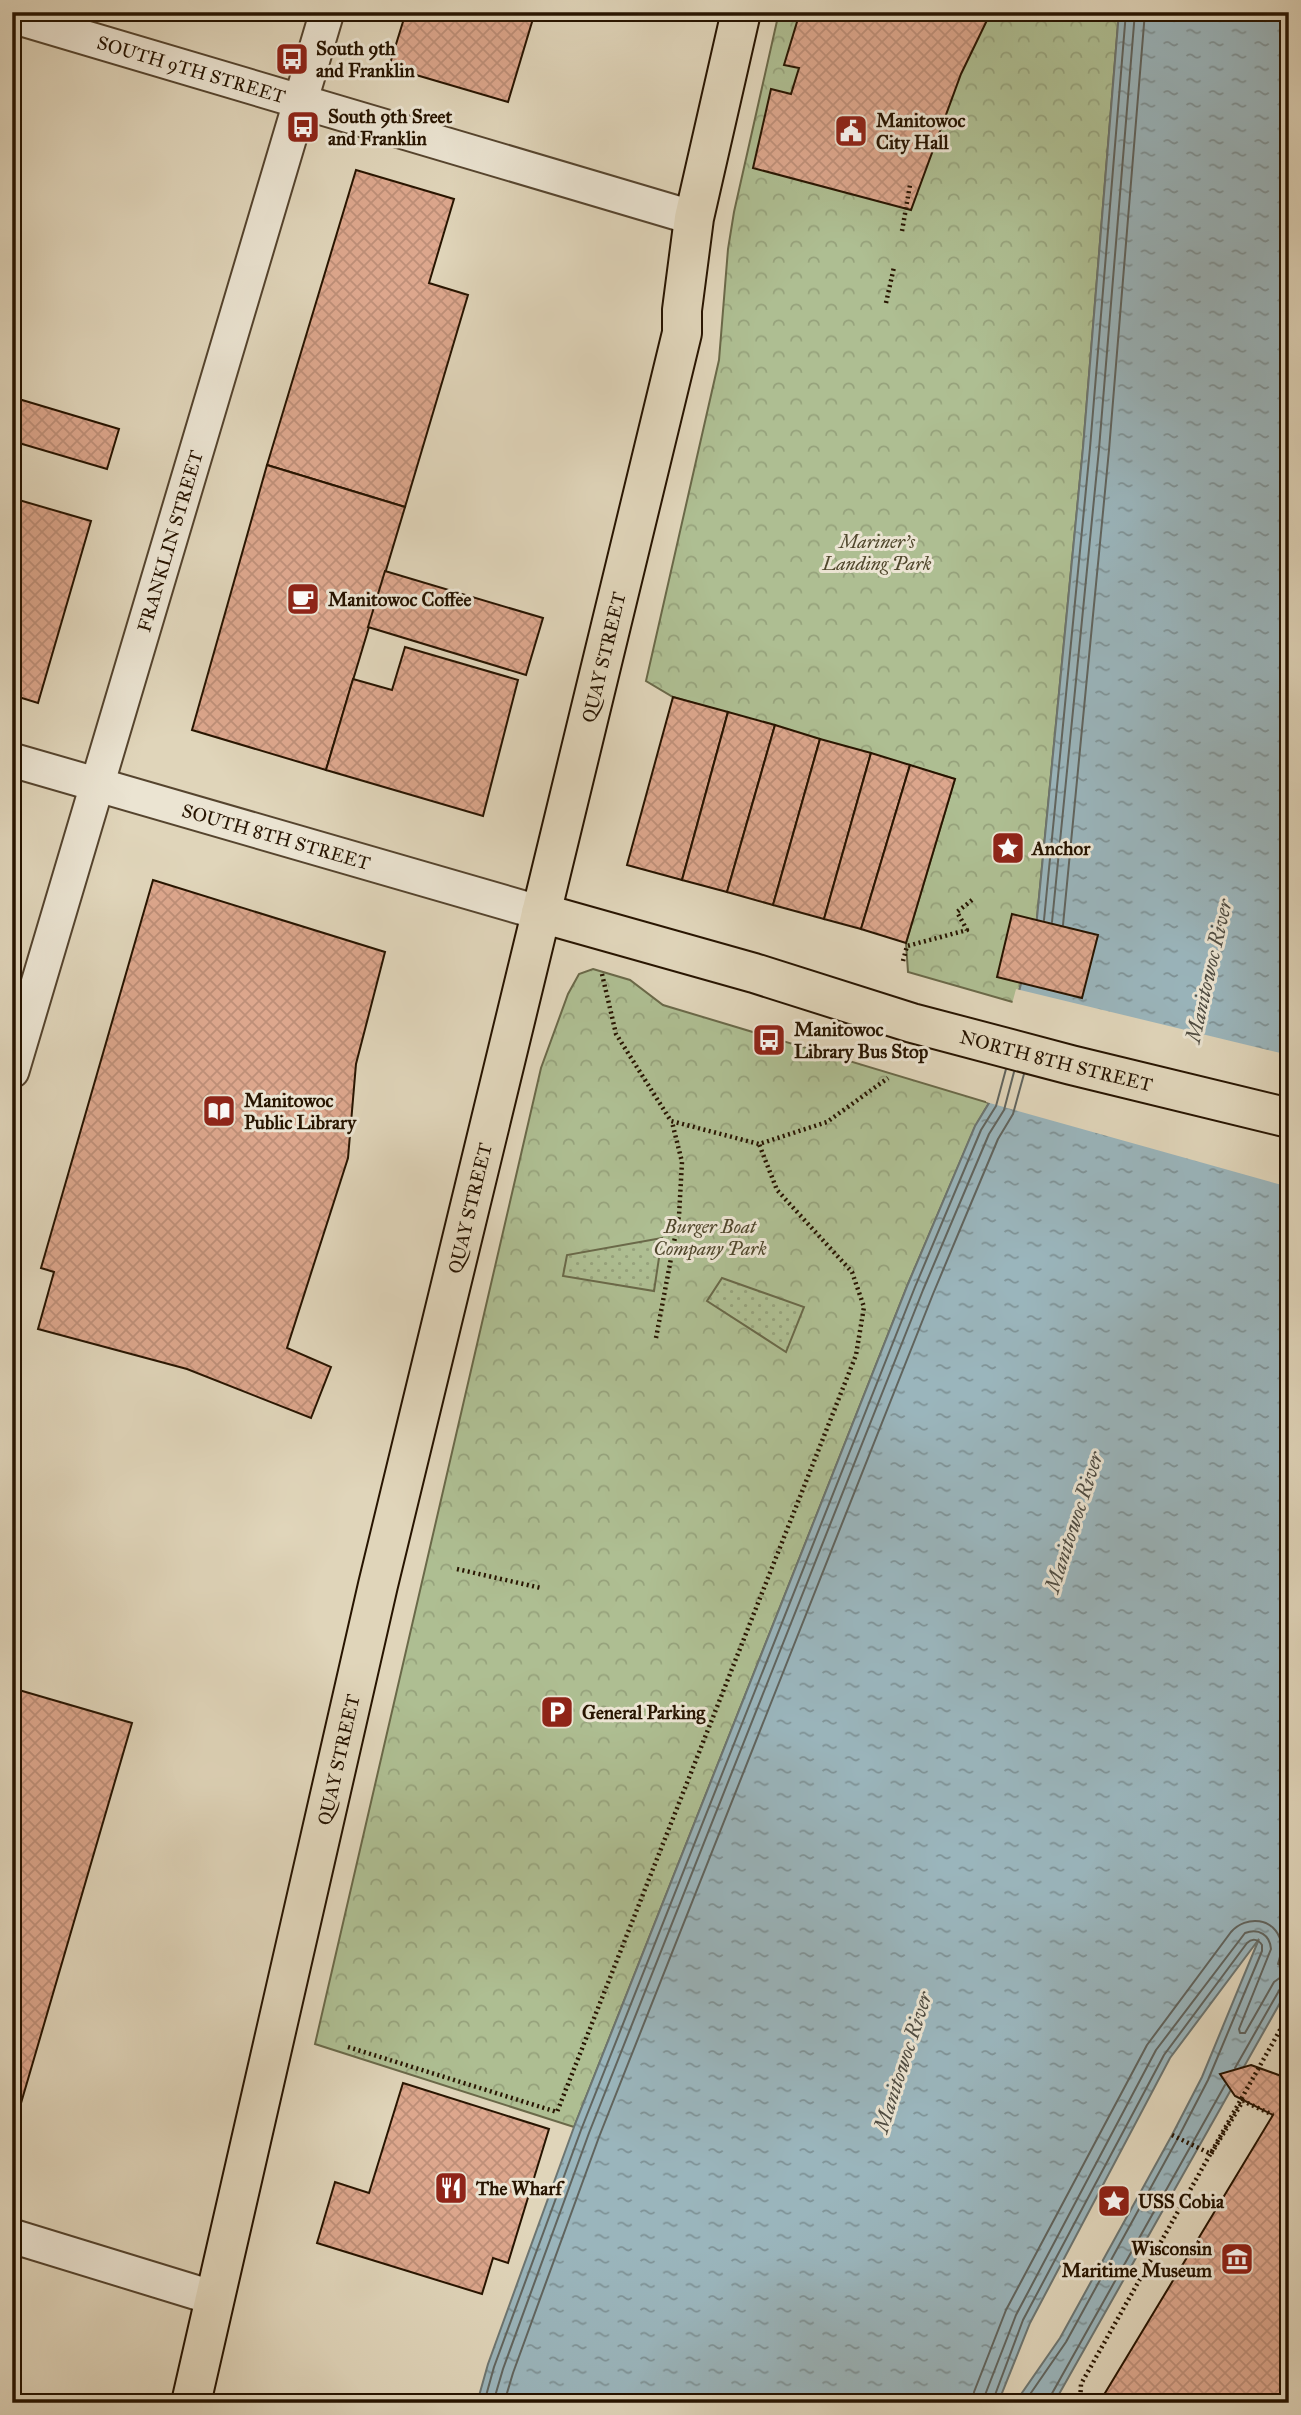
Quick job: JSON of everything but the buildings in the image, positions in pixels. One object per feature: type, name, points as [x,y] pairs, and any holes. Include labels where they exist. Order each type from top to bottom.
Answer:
[{"type":"main road","name":"QUAY STREET","points":[[191,2403],[378,1586],[682,333],[682,310],[694,218],[741,12]]},
{"type":"main road","name":"NORTH 8TH STREET","points":[[541,913],[754,973],[912,1023],[1289,1118]]},
{"type":"street","name":"FRANKLIN STREET","points":[[12,1070],[327,12]]},
{"type":"street","name":"SOUTH 9TH STREET","points":[[12,16],[694,218]]},
{"type":"street","name":"SOUTH 8TH STREET","points":[[12,760],[541,913]]},
{"type":"street","points":[[12,2236],[214,2298]]},
{"type":"path","points":[[902,231],[910,184]]},
{"type":"path","points":[[886,303],[894,267]]},
{"type":"path","points":[[903,961],[907,946],[967,930],[957,912],[972,900]]},
{"type":"path","points":[[601,970],[616,1034],[671,1121],[682,1161],[678,1216],[656,1338]]},
{"type":"path","points":[[671,1121],[759,1144],[827,1122],[888,1078]]},
{"type":"path","points":[[348,2047],[556,2112],[856,1354],[863,1307],[852,1272],[777,1190],[759,1144]]},
{"type":"path","points":[[457,1569],[541,1588]]},
{"type":"path","points":[[1080,2403],[1081,2384],[1289,2014]]},
{"type":"path","points":[[1172,2135],[1210,2154],[1243,2101],[1273,2115]]},
{"type":"green space","name":"Mariner's Landing Park","points":[[779,12],[1119,12],[1083,448],[1036,928],[1016,1003],[908,972],[906,943],[955,779],[673,697],[646,681],[719,360],[728,249],[734,212]]},
{"type":"green space","name":"Burger Boat Company Park","points":[[593,969],[630,980],[663,1005],[989,1103],[975,1127],[908,1284],[574,2127],[315,2044],[541,1068],[568,994],[579,974]]},
{"type":"green space","points":[[662,1238],[654,1291],[563,1276],[567,1255]]},
{"type":"green space","points":[[722,1278],[804,1307],[786,1352],[707,1301]]},
{"type":"water","name":"Manitowoc River","points":[[1119,12],[1289,12],[1289,1987],[1054,2403],[1015,2403],[1060,2338],[1172,2135],[1202,2077],[1259,1939],[1170,2058],[1030,2323],[998,2403],[477,2403],[488,2364],[574,2127],[908,1284],[975,1126],[989,1103],[1036,928],[1083,448]]},
{"type":"pier","points":[[1016,989],[1289,1055],[1289,1187],[986,1102]]},
{"type":"place","name":"South 9th and Franklin","points":[[292,59]]},
{"type":"place","name":"South 9th Sreet and Franklin","points":[[303,127]]},
{"type":"place","name":"Manitowoc City Hall","points":[[851,131]]},
{"type":"place","name":"Manitowoc Coffee","points":[[303,599]]},
{"type":"place","name":"Anchor","points":[[1008,848]]},
{"type":"place","name":"Manitowoc Library Bus Stop","points":[[769,1040]]},
{"type":"place","name":"Manitowoc Public Library","points":[[219,1111]]},
{"type":"place","name":"General Parking","points":[[557,1712]]},
{"type":"place","name":"The Wharf","points":[[451,2188]]},
{"type":"place","name":"USS Cobia","points":[[1114,2201]]},
{"type":"place","name":"Wisconsin Maritime Museum","points":[[1237,2259]]}]
